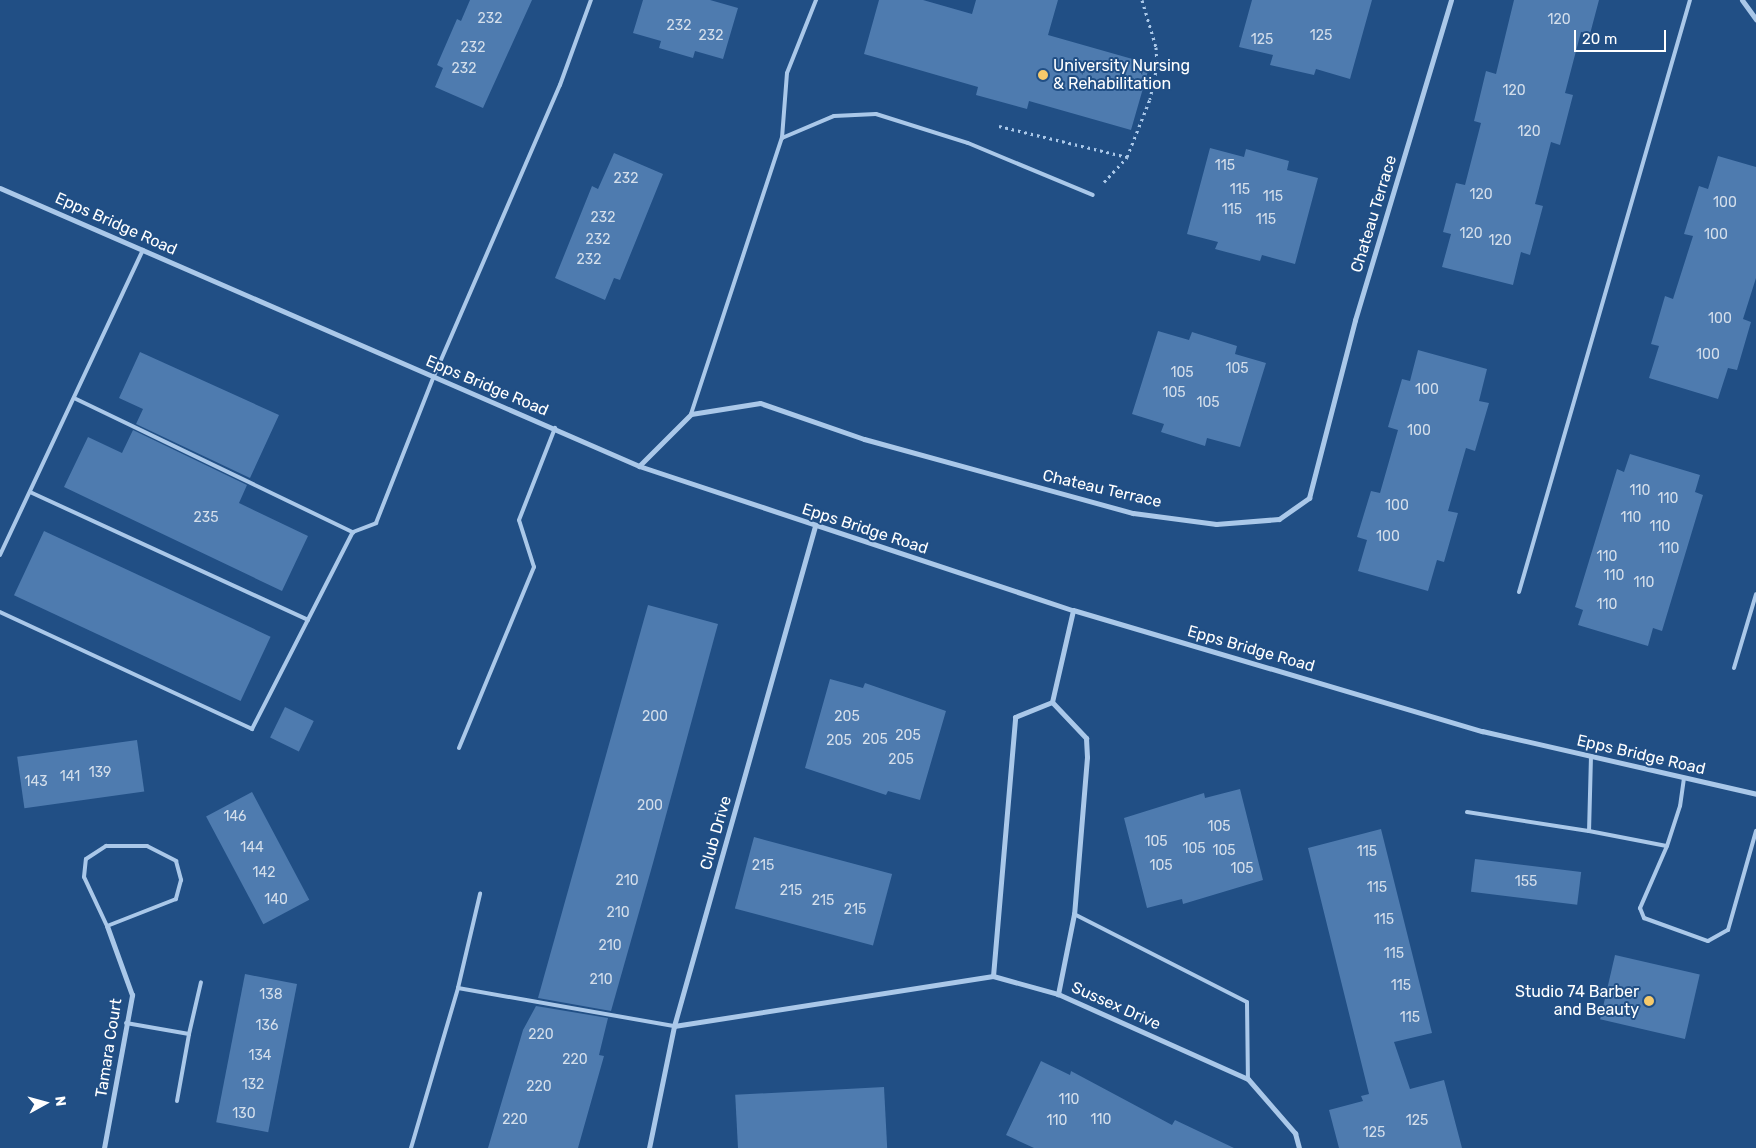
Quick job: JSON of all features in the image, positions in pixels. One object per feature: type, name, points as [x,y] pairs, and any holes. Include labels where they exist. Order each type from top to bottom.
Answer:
[{"type":"street","name":"Chateau Terrace","points":[[691,414],[760,403],[864,439],[1133,513],[1216,524],[1279,519],[1309,498],[1355,320],[1450,0]]},
{"type":"street","points":[[1742,0],[1756,19]]},
{"type":"street","name":"Epps Bridge Road","points":[[0,188],[639,466],[815,526],[1073,610],[1482,730],[1756,794]]},
{"type":"street","points":[[639,466],[691,414]]},
{"type":"street","name":"Club Drive","points":[[649,1148],[674,1026],[815,526]]},
{"type":"street","points":[[993,976],[1015,717],[1052,702],[1073,610]]},
{"type":"street","name":"Sussex Drive","points":[[1052,702],[1086,738],[1087,757],[1074,914],[1058,994],[1248,1079],[1295,1133],[1299,1148]]},
{"type":"street","name":"Tamara Court","points":[[104,1148],[132,995],[107,926]]},
{"type":"street","points":[[674,1026],[993,976],[1058,994]]},
{"type":"lane","points":[[0,612],[252,729],[353,532],[376,523],[434,376],[560,85],[591,0]]},
{"type":"lane","points":[[691,414],[782,138],[787,72],[816,0]]},
{"type":"lane","points":[[1519,592],[1690,0]]},
{"type":"lane","points":[[782,138],[834,116],[876,114],[968,143],[1094,195]]},
{"type":"lane","points":[[0,555],[143,250]]},
{"type":"lane","points":[[74,398],[353,532]]},
{"type":"lane","points":[[460,748],[534,567],[519,520],[555,428]]},
{"type":"lane","points":[[30,492],[308,620]]},
{"type":"lane","points":[[1734,668],[1756,594]]},
{"type":"lane","points":[[1588,831],[1591,756]]},
{"type":"lane","points":[[1684,778],[1680,806],[1667,846],[1640,908],[1644,918],[1708,941],[1728,930],[1756,831]]},
{"type":"lane","points":[[1467,812],[1588,831],[1667,846]]},
{"type":"lane","points":[[106,846],[147,846],[176,862],[181,880],[176,899],[107,926],[84,877],[86,859],[106,846]]},
{"type":"lane","points":[[411,1148],[458,988],[480,894]]},
{"type":"lane","points":[[1074,914],[1247,1002],[1248,1079]]},
{"type":"lane","points":[[177,1101],[200,982]]},
{"type":"lane","points":[[458,988],[674,1026]]},
{"type":"lane","points":[[126,1023],[189,1034]]},
{"type":"path","points":[[1094,195],[1127,157],[1149,100],[1157,66],[1156,47],[1142,0]]},
{"type":"path","points":[[999,126],[1127,157]]},
{"type":"building","points":[[470,0],[532,0],[483,108],[435,87],[443,68],[437,65],[457,19],[461,21]]},
{"type":"building","points":[[643,0],[710,0],[738,8],[723,59],[695,51],[693,58],[659,48],[661,41],[633,33]]},
{"type":"building","name":"University Nursing & Rehabilitation","points":[[879,0],[923,0],[972,14],[976,0],[1058,0],[1048,35],[1150,64],[1131,130],[1029,101],[1027,109],[976,95],[978,87],[864,54]]},
{"type":"building","points":[[1252,0],[1372,0],[1350,79],[1316,69],[1314,75],[1270,65],[1273,55],[1239,47]]},
{"type":"building","points":[[1514,0],[1599,0],[1590,34],[1581,32],[1565,93],[1573,95],[1560,145],[1551,142],[1535,204],[1543,206],[1530,255],[1521,252],[1513,285],[1442,267],[1451,234],[1443,232],[1456,183],[1465,185],[1481,123],[1474,121],[1486,71],[1496,74]]},
{"type":"building","points":[[1210,148],[1244,157],[1246,149],[1289,161],[1287,170],[1318,178],[1295,264],[1262,255],[1260,261],[1215,249],[1218,242],[1187,234]]},
{"type":"building","points":[[614,153],[663,174],[620,280],[614,278],[605,300],[555,278],[592,186],[598,189]]},
{"type":"building","points":[[1718,156],[1756,167],[1756,278],[1743,319],[1751,322],[1737,370],[1728,368],[1718,399],[1649,378],[1659,346],[1651,344],[1665,296],[1673,299],[1693,236],[1684,234],[1699,186],[1708,189]]},
{"type":"building","points":[[1158,331],[1189,340],[1192,332],[1237,346],[1235,354],[1266,363],[1240,447],[1207,438],[1205,446],[1161,432],[1164,424],[1132,414]]},
{"type":"building","points":[[1418,350],[1487,369],[1479,401],[1489,403],[1475,451],[1466,448],[1448,511],[1458,513],[1444,562],[1437,560],[1428,591],[1358,571],[1367,540],[1357,537],[1371,491],[1380,493],[1398,430],[1388,427],[1402,379],[1410,381]]},
{"type":"building","points":[[140,352],[279,415],[250,478],[136,424],[143,409],[119,398]]},
{"type":"building","points":[[133,430],[247,485],[239,503],[308,536],[282,591],[64,487],[88,437],[122,453]]},
{"type":"building","points":[[1630,454],[1700,475],[1695,492],[1703,495],[1662,631],[1653,628],[1648,646],[1578,625],[1583,610],[1575,607],[1617,469],[1624,472]]},
{"type":"building","points":[[44,531],[271,637],[241,701],[14,595]]},
{"type":"building","points":[[648,605],[718,624],[653,863],[611,1011],[538,998]]},
{"type":"building","points":[[830,679],[863,688],[865,683],[946,711],[920,800],[888,791],[886,795],[805,768]]},
{"type":"building","points":[[285,707],[314,721],[299,752],[270,738]]},
{"type":"building","points":[[137,740],[144,791],[24,808],[17,757]]},
{"type":"building","points":[[1240,789],[1263,880],[1183,904],[1182,899],[1147,908],[1124,818],[1204,793],[1205,798]]},
{"type":"building","points":[[252,792],[309,900],[263,924],[206,816]]},
{"type":"building","points":[[1381,829],[1432,1033],[1394,1042],[1410,1089],[1444,1080],[1462,1148],[1339,1148],[1329,1110],[1363,1101],[1361,1096],[1369,1094],[1308,848]]},
{"type":"building","points":[[754,837],[892,874],[873,945],[735,908]]},
{"type":"building","points":[[1475,859],[1581,872],[1577,905],[1471,892]]},
{"type":"building","name":"Studio 74 Barber and Beauty","points":[[1615,955],[1700,975],[1685,1039],[1600,1019]]},
{"type":"building","points":[[245,974],[297,984],[268,1132],[216,1122]]},
{"type":"building","points":[[536,1006],[608,1018],[599,1055],[604,1056],[578,1148],[488,1148],[523,1030]]},
{"type":"building","points":[[1041,1061],[1070,1075],[1071,1071],[1172,1125],[1175,1120],[1234,1148],[1034,1148],[1006,1135]]},
{"type":"building","points":[[884,1087],[887,1148],[738,1148],[735,1095]]},
{"type":"place","name":"University Nursing & Rehabilitation","points":[[1043,75]]},
{"type":"place","name":"Studio 74 Barber and Beauty","points":[[1649,1001]]}]
